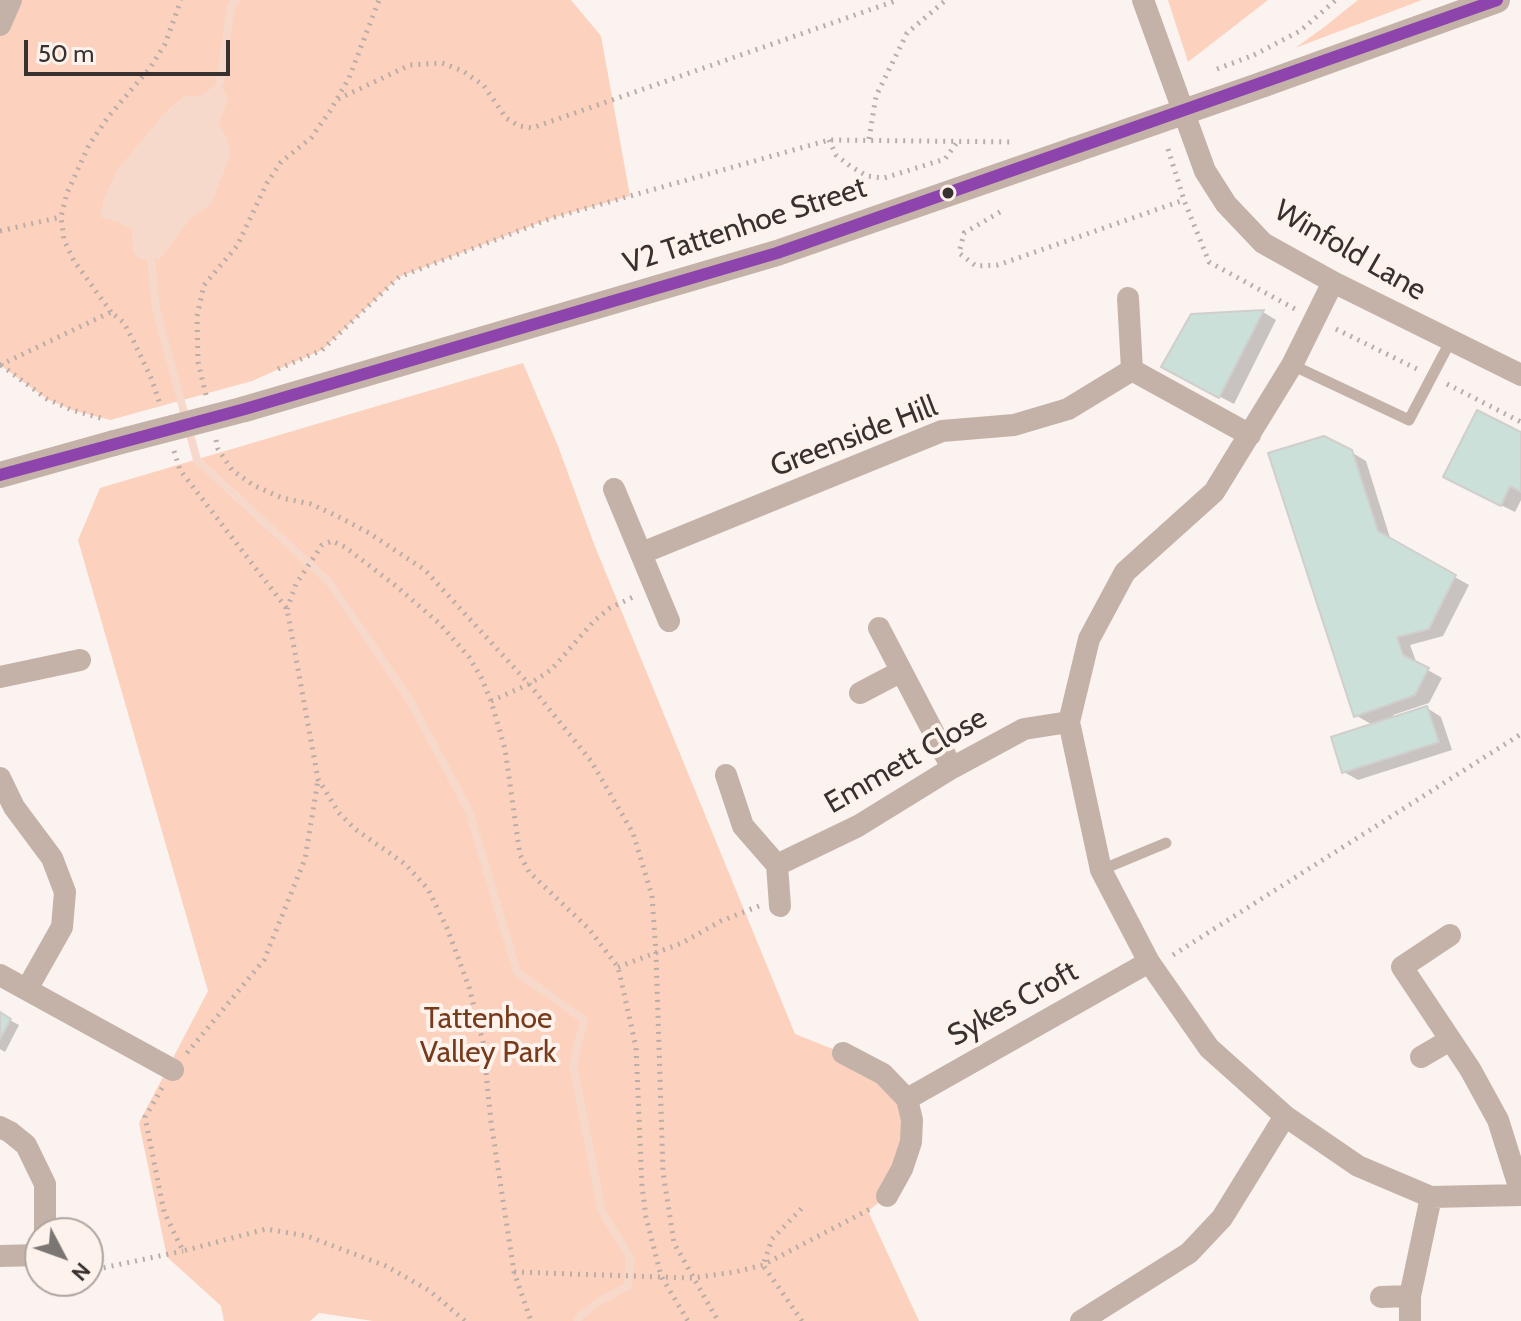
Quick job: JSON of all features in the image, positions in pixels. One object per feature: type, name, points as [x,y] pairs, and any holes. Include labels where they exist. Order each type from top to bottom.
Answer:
[{"type":"street","points":[[0,25],[11,0]]},
{"type":"street","name":"Winfold Lane","points":[[1143,0],[1205,171],[1226,204],[1263,243],[1333,282],[1521,375]]},
{"type":"street","name":"V2 Tattenhoe Street","points":[[0,475],[112,432],[245,409],[777,253],[1497,0]]},
{"type":"street","points":[[1333,282],[1292,365],[1214,492],[1125,572],[1089,639],[1069,722],[1101,870],[1149,962],[1209,1048],[1285,1116],[1358,1166],[1431,1197],[1521,1194],[1498,1120],[1470,1069],[1402,967],[1450,935]]},
{"type":"street","points":[[1128,298],[1132,370],[1250,435]]},
{"type":"street","name":"Greenside Hill","points":[[642,553],[942,431],[1014,425],[1068,409],[1132,370]]},
{"type":"street","points":[[614,489],[669,621]]},
{"type":"street","points":[[879,628],[952,768]]},
{"type":"street","points":[[0,677],[80,660]]},
{"type":"street","points":[[860,693],[900,672]]},
{"type":"street","name":"Emmett Close","points":[[777,865],[858,826],[952,768],[1024,729],[1069,722]]},
{"type":"street","points":[[726,775],[743,826],[777,865],[780,906]]},
{"type":"street","points":[[0,778],[14,807],[52,858],[65,892],[62,927],[27,989]]},
{"type":"street","name":"Sykes Croft","points":[[907,1099],[1149,962]]},
{"type":"street","points":[[0,975],[173,1070]]},
{"type":"street","points":[[1421,1057],[1450,1040]]},
{"type":"street","points":[[843,1053],[883,1074],[907,1099],[912,1120],[911,1142],[902,1169],[887,1196]]},
{"type":"street","points":[[1081,1321],[1189,1253],[1222,1218],[1285,1116]]},
{"type":"street","points":[[0,1127],[26,1145],[45,1184],[45,1217]]},
{"type":"street","points":[[1410,1321],[1410,1296],[1431,1197]]},
{"type":"street","points":[[0,1256],[24,1255]]},
{"type":"street","points":[[1381,1297],[1410,1296]]},
{"type":"lane","points":[[1292,365],[1409,420],[1451,340]]},
{"type":"lane","points":[[1101,870],[1166,843]]},
{"type":"path","points":[[152,380],[124,323],[111,312],[74,261],[64,240],[61,217],[67,193],[89,145],[108,117],[150,68],[165,44],[181,0]]},
{"type":"path","points":[[198,362],[197,316],[204,285],[237,246],[267,183],[281,162],[311,138],[336,100],[349,78],[379,0]]},
{"type":"path","points":[[336,100],[410,65],[442,63],[463,71],[484,86],[506,118],[519,126],[532,128],[898,0]]},
{"type":"path","points":[[869,139],[876,96],[907,33],[946,0]]},
{"type":"path","points":[[1254,55],[1300,31],[1336,0]]},
{"type":"path","points":[[829,140],[836,155],[850,166],[867,176],[884,178],[945,159],[958,141]]},
{"type":"path","points":[[266,375],[322,350],[399,277],[552,218],[829,140],[1022,142]]},
{"type":"path","points":[[1000,212],[964,233],[959,253],[976,266],[998,265],[1184,200]]},
{"type":"path","points":[[0,231],[61,217]]},
{"type":"path","points":[[111,312],[0,365],[47,399],[112,432]]},
{"type":"path","points":[[218,449],[232,470],[253,485],[337,516],[425,570],[529,684],[591,761],[633,833],[652,896],[663,1172],[674,1243],[718,1321]]},
{"type":"path","points":[[180,470],[287,609],[318,779],[305,859],[264,960],[173,1070],[145,1117],[164,1212],[183,1251]]},
{"type":"path","points":[[287,609],[296,584],[322,545],[332,541],[345,547],[439,623],[469,657],[491,701],[505,749],[520,855],[529,872],[589,929],[618,967],[636,1047],[646,1217],[661,1276],[688,1321]]},
{"type":"path","points":[[491,701],[551,670],[576,639],[610,608],[656,587]]},
{"type":"path","points":[[1149,962],[1167,958],[1521,734]]},
{"type":"path","points":[[318,779],[339,813],[405,864],[428,889],[447,928],[469,987],[483,1042],[491,1122],[514,1272],[531,1321]]},
{"type":"path","points":[[618,967],[682,943],[742,911],[763,905],[780,906]]},
{"type":"path","points":[[514,1272],[692,1278],[735,1272],[763,1265],[868,1211],[887,1196]]},
{"type":"path","points":[[763,1265],[772,1239],[805,1205]]},
{"type":"path","points":[[104,1268],[266,1229],[307,1236],[386,1266],[430,1291],[465,1321]]},
{"type":"path","points":[[763,1265],[802,1321]]},
{"type":"green space","points":[[11,0],[571,0],[601,36],[630,196],[552,218],[399,277],[322,350],[252,381],[110,420],[72,410],[47,399],[0,365],[0,25]]},
{"type":"green space","points":[[1168,0],[1268,0],[1188,62]]},
{"type":"green space","points":[[1358,0],[1422,0],[1295,48],[1323,28]]},
{"type":"green space","name":"Tattenhoe Valley Park","points":[[523,363],[795,1034],[843,1053],[883,1074],[912,1120],[887,1196],[868,1211],[919,1321],[373,1321],[319,1313],[310,1321],[224,1321],[221,1306],[167,1257],[139,1123],[208,991],[78,540],[100,488]]},
{"type":"shaded area","points":[[220,82],[228,99],[219,124],[231,154],[211,204],[191,218],[160,259],[140,259],[133,253],[132,230],[100,217],[104,198],[117,170],[162,116],[183,96],[200,96]]},
{"type":"building","points":[[1264,310],[1219,398],[1161,367],[1191,314]]},
{"type":"building","points":[[1477,410],[1521,432],[1521,492],[1510,486],[1501,506],[1443,477]]},
{"type":"building","points":[[1324,436],[1352,450],[1378,531],[1456,575],[1429,629],[1397,637],[1403,655],[1429,668],[1415,695],[1354,717],[1268,453]]},
{"type":"building","points":[[1427,706],[1439,742],[1342,773],[1331,737]]},
{"type":"building","points":[[0,1012],[11,1019],[0,1039]]},
{"type":"waterway","points":[[220,82],[231,5],[236,0]]},
{"type":"waterway","points":[[151,259],[156,309],[197,460],[329,582],[409,699],[469,811],[517,972],[584,1020],[573,1065],[602,1212],[630,1257],[628,1286],[598,1302],[578,1321]]},
{"type":"transit line","points":[[0,475],[245,409],[777,253],[1497,0]]}]
